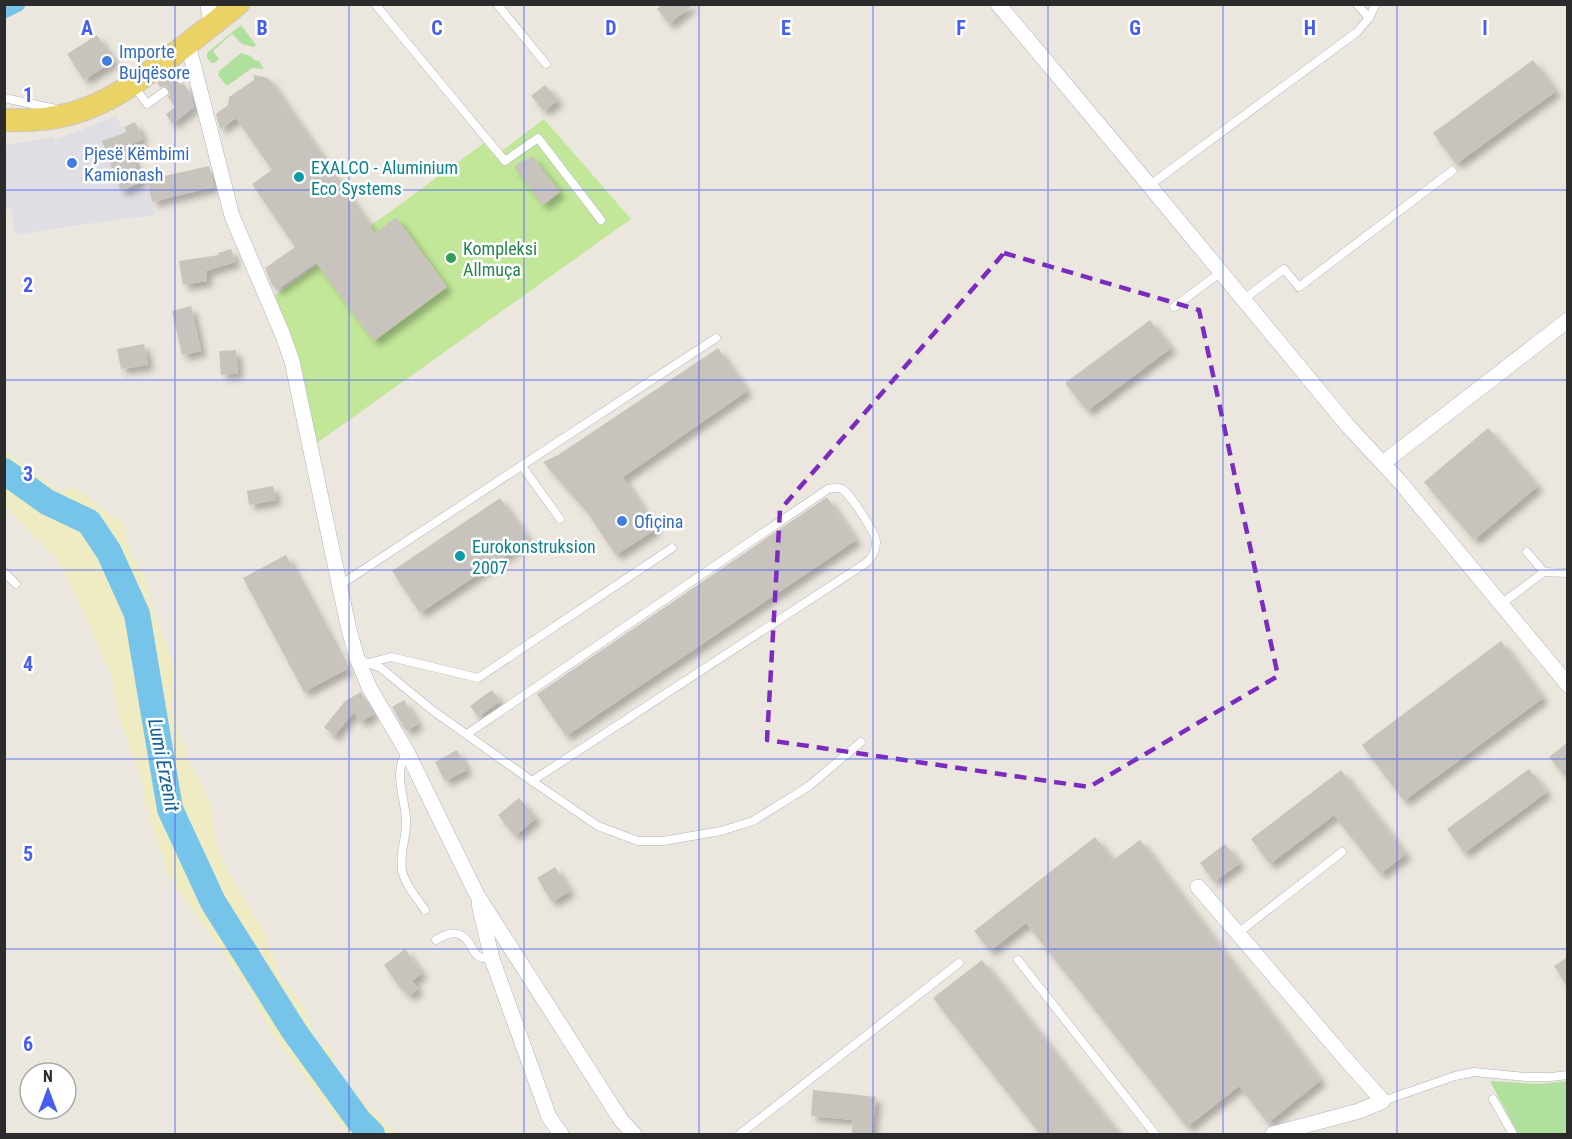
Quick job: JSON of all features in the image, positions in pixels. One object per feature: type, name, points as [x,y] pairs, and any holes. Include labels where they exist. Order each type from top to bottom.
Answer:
[{"type":"main road","points":[[4,120],[33,120],[74,113],[94,106],[133,85],[188,44],[210,15],[238,4]]},
{"type":"street","points":[[998,4],[1348,426],[1401,483],[1568,685]]},
{"type":"street","points":[[188,44],[232,216],[292,361],[349,630],[363,661],[369,687],[406,752],[477,895],[621,1120],[634,1134]]},
{"type":"street","points":[[1383,463],[1568,320]]},
{"type":"street","points":[[1198,887],[1383,1101],[1359,1111],[1273,1134]]},
{"type":"street","points":[[477,895],[492,959],[549,1117],[561,1134]]},
{"type":"lane","points":[[375,4],[505,161],[538,138],[602,220]]},
{"type":"lane","points":[[497,4],[546,64]]},
{"type":"lane","points":[[1357,4],[1369,18]]},
{"type":"lane","points":[[1150,185],[1357,32],[1369,18],[1376,4]]},
{"type":"lane","points":[[180,79],[194,68]]},
{"type":"lane","points":[[133,85],[147,104],[164,92]]},
{"type":"lane","points":[[4,98],[74,113]]},
{"type":"lane","points":[[1244,299],[1284,269],[1299,287],[1452,171]]},
{"type":"lane","points":[[1174,307],[1221,272]]},
{"type":"lane","points":[[340,585],[716,338]]},
{"type":"lane","points":[[522,466],[560,519]]},
{"type":"lane","points":[[466,734],[821,492],[836,488],[843,490],[849,496],[876,540],[871,558],[866,563],[532,781]]},
{"type":"lane","points":[[363,661],[391,657],[478,678],[672,548]]},
{"type":"lane","points":[[1527,552],[1544,572]]},
{"type":"lane","points":[[4,572],[16,584]]},
{"type":"lane","points":[[1501,604],[1544,572],[1568,573]]},
{"type":"lane","points":[[363,661],[381,668],[432,710],[598,826],[638,841],[663,841],[721,831],[753,821],[809,786],[861,742]]},
{"type":"lane","points":[[406,752],[400,769],[406,821],[401,857],[402,871],[406,882],[425,910]]},
{"type":"lane","points":[[1238,933],[1342,852]]},
{"type":"lane","points":[[436,940],[447,933],[460,935],[467,940],[476,955],[492,959]]},
{"type":"lane","points":[[1018,960],[1155,1134]]},
{"type":"lane","points":[[740,1134],[959,963]]},
{"type":"lane","points":[[1383,1101],[1455,1076],[1474,1072],[1526,1077],[1568,1075]]},
{"type":"lane","points":[[1493,1099],[1513,1134]]},
{"type":"highlighted area","points":[[1004,253],[1199,310],[1278,676],[1089,787],[767,740],[780,510]]},
{"type":"shaded area","name":"Pjesë Këmbimi Kamionash","points":[[116,116],[147,180],[154,215],[15,235],[11,209],[5,209],[5,145],[53,137],[55,140]]},
{"type":"green space","points":[[241,25],[256,45],[253,47],[242,44],[232,34],[213,51],[219,59],[211,63],[207,58],[207,53]]},
{"type":"green space","points":[[241,53],[259,61],[264,69],[252,68],[227,86],[218,75],[219,71]]},
{"type":"green space","name":"Kompleksi Allmuça","points":[[544,119],[631,219],[314,445],[273,297],[484,143],[495,156]]},
{"type":"green space","points":[[1490,1081],[1539,1084],[1567,1081],[1567,1134],[1518,1134]]},
{"type":"sand","points":[[4,448],[29,473],[47,481],[61,493],[68,486],[78,490],[124,525],[130,551],[145,576],[151,604],[175,669],[172,708],[186,754],[211,805],[216,842],[227,869],[268,939],[280,976],[303,1007],[317,1042],[333,1051],[338,1069],[352,1089],[397,1134],[347,1133],[273,1035],[249,990],[169,876],[144,801],[142,779],[119,718],[111,674],[65,572],[53,555],[5,506]]},
{"type":"building","points":[[663,4],[694,4],[669,24],[657,9]]},
{"type":"building","points":[[97,35],[114,61],[84,80],[67,54]]},
{"type":"building","points":[[1533,60],[1556,91],[1456,164],[1433,133]]},
{"type":"building","points":[[174,71],[175,82],[178,85],[184,84],[190,93],[194,107],[172,124],[166,114],[175,107],[168,97],[169,89],[166,86],[160,87],[157,83]]},
{"type":"building","points":[[254,75],[268,78],[375,233],[396,217],[447,287],[374,341],[316,263],[276,290],[271,283],[265,268],[295,247],[252,184],[272,170],[236,118],[220,129],[216,114],[228,105],[229,97],[254,80]]},
{"type":"building","points":[[545,85],[558,100],[544,111],[531,96]]},
{"type":"building","points":[[135,122],[143,139],[128,146],[142,182],[121,191],[102,141],[126,132],[124,127]]},
{"type":"building","points":[[532,156],[560,192],[543,205],[514,167]]},
{"type":"building","points":[[209,166],[214,187],[152,202],[147,180]]},
{"type":"building","points":[[231,249],[235,262],[206,271],[207,281],[183,285],[179,261],[219,255],[218,253]]},
{"type":"building","points":[[191,306],[201,351],[182,355],[172,311]]},
{"type":"building","points":[[1150,320],[1171,348],[1087,411],[1065,383]]},
{"type":"building","points":[[144,344],[148,365],[121,369],[117,349]]},
{"type":"building","points":[[718,348],[747,391],[623,477],[656,529],[616,555],[587,512],[543,462],[558,455]]},
{"type":"building","points":[[236,350],[238,373],[221,375],[219,351]]},
{"type":"building","points":[[1488,428],[1538,486],[1474,540],[1424,482]]},
{"type":"building","points":[[273,486],[276,500],[249,505],[247,491]]},
{"type":"building","points":[[827,497],[856,540],[566,736],[537,694]]},
{"type":"building","name":"Eurokonstruksion 2007","points":[[500,498],[529,540],[420,613],[392,571]]},
{"type":"building","points":[[286,555],[347,669],[304,692],[243,578]]},
{"type":"building","points":[[1501,641],[1543,698],[1404,801],[1362,745]]},
{"type":"building","points":[[492,690],[500,701],[478,717],[470,706]]},
{"type":"building","points":[[361,692],[374,714],[360,722],[354,712],[334,736],[324,727],[345,701]]},
{"type":"building","points":[[404,700],[418,724],[406,731],[392,707]]},
{"type":"building","points":[[1568,742],[1568,780],[1549,757]]},
{"type":"building","points":[[457,750],[467,770],[445,781],[435,762]]},
{"type":"building","points":[[1529,769],[1547,792],[1464,853],[1447,829]]},
{"type":"building","points":[[1341,770],[1406,854],[1380,874],[1334,815],[1270,864],[1251,839]]},
{"type":"building","points":[[519,798],[536,818],[515,836],[498,815]]},
{"type":"building","points":[[1095,837],[1113,860],[1140,840],[1321,1080],[1268,1123],[1239,1086],[1187,1127],[1026,923],[990,951],[974,931]]},
{"type":"building","points":[[1225,844],[1240,863],[1214,882],[1200,863]]},
{"type":"building","points":[[555,867],[570,891],[552,902],[537,878]]},
{"type":"building","points":[[405,949],[422,973],[412,981],[418,989],[409,996],[401,989],[384,965]]},
{"type":"building","points":[[1568,957],[1568,987],[1554,966]]},
{"type":"building","points":[[982,960],[1119,1134],[1040,1134],[933,998]]},
{"type":"building","points":[[813,1090],[876,1097],[872,1134],[852,1134],[853,1120],[811,1116]]},
{"type":"waterway","points":[[4,11],[18,4]]},
{"type":"waterway","name":"Lumi Erzenit","points":[[4,471],[47,502],[89,522],[109,552],[137,614],[170,809],[213,902],[294,1031],[359,1121],[372,1134]]},
{"type":"place","name":"Importe Bujqësore","points":[[107,61]]},
{"type":"place","name":"Pjesë Këmbimi Kamionash","points":[[72,163]]},
{"type":"place","name":"EXALCO - Aluminium Eco Systems","points":[[299,177]]},
{"type":"place","name":"Kompleksi Allmuça","points":[[451,258]]},
{"type":"place","name":"Ofiçina","points":[[622,521]]},
{"type":"place","name":"Eurokonstruksion 2007","points":[[460,556]]}]
